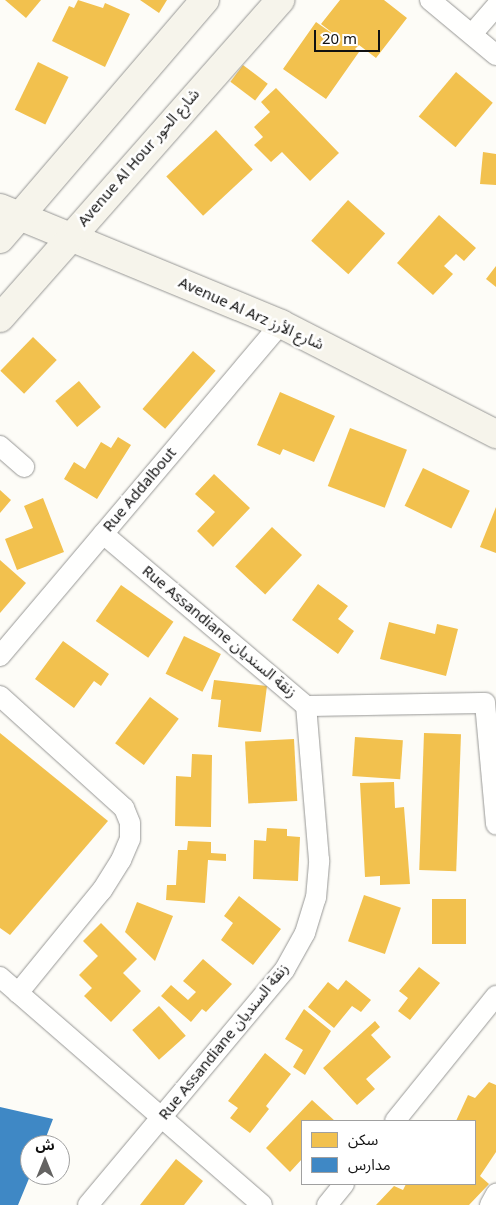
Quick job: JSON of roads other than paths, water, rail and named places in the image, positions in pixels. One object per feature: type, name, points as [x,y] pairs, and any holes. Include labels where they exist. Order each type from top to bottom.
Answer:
[{"type":"street","points":[[0,238],[10,212],[205,0]]},
{"type":"street","name":"Avenue Al Hour شارع الحور","points":[[0,318],[71,235],[280,0]]},
{"type":"street","points":[[430,0],[496,55]]},
{"type":"street","points":[[472,34],[496,6]]},
{"type":"street","name":"Avenue Al Arz شارع الأرز","points":[[10,212],[71,235],[281,324],[496,434]]},
{"type":"street","name":"Rue Addalbout","points":[[0,656],[281,324]]},
{"type":"street","points":[[0,446],[24,467]]},
{"type":"street","name":"Rue Assandiane زنقة السنديان","points":[[88,1205],[162,1120],[285,970],[305,933],[316,898],[319,860],[306,706],[103,534]]},
{"type":"street","points":[[0,696],[124,808],[130,823],[130,839],[122,860],[102,890],[18,993]]},
{"type":"street","points":[[306,706],[490,697],[496,825]]},
{"type":"street","points":[[0,978],[262,1205]]},
{"type":"street","points":[[396,1120],[496,996]]},
{"type":"street","points":[[327,1205],[343,1185]]},
{"type":"street","points":[[490,1205],[496,1194]]}]
